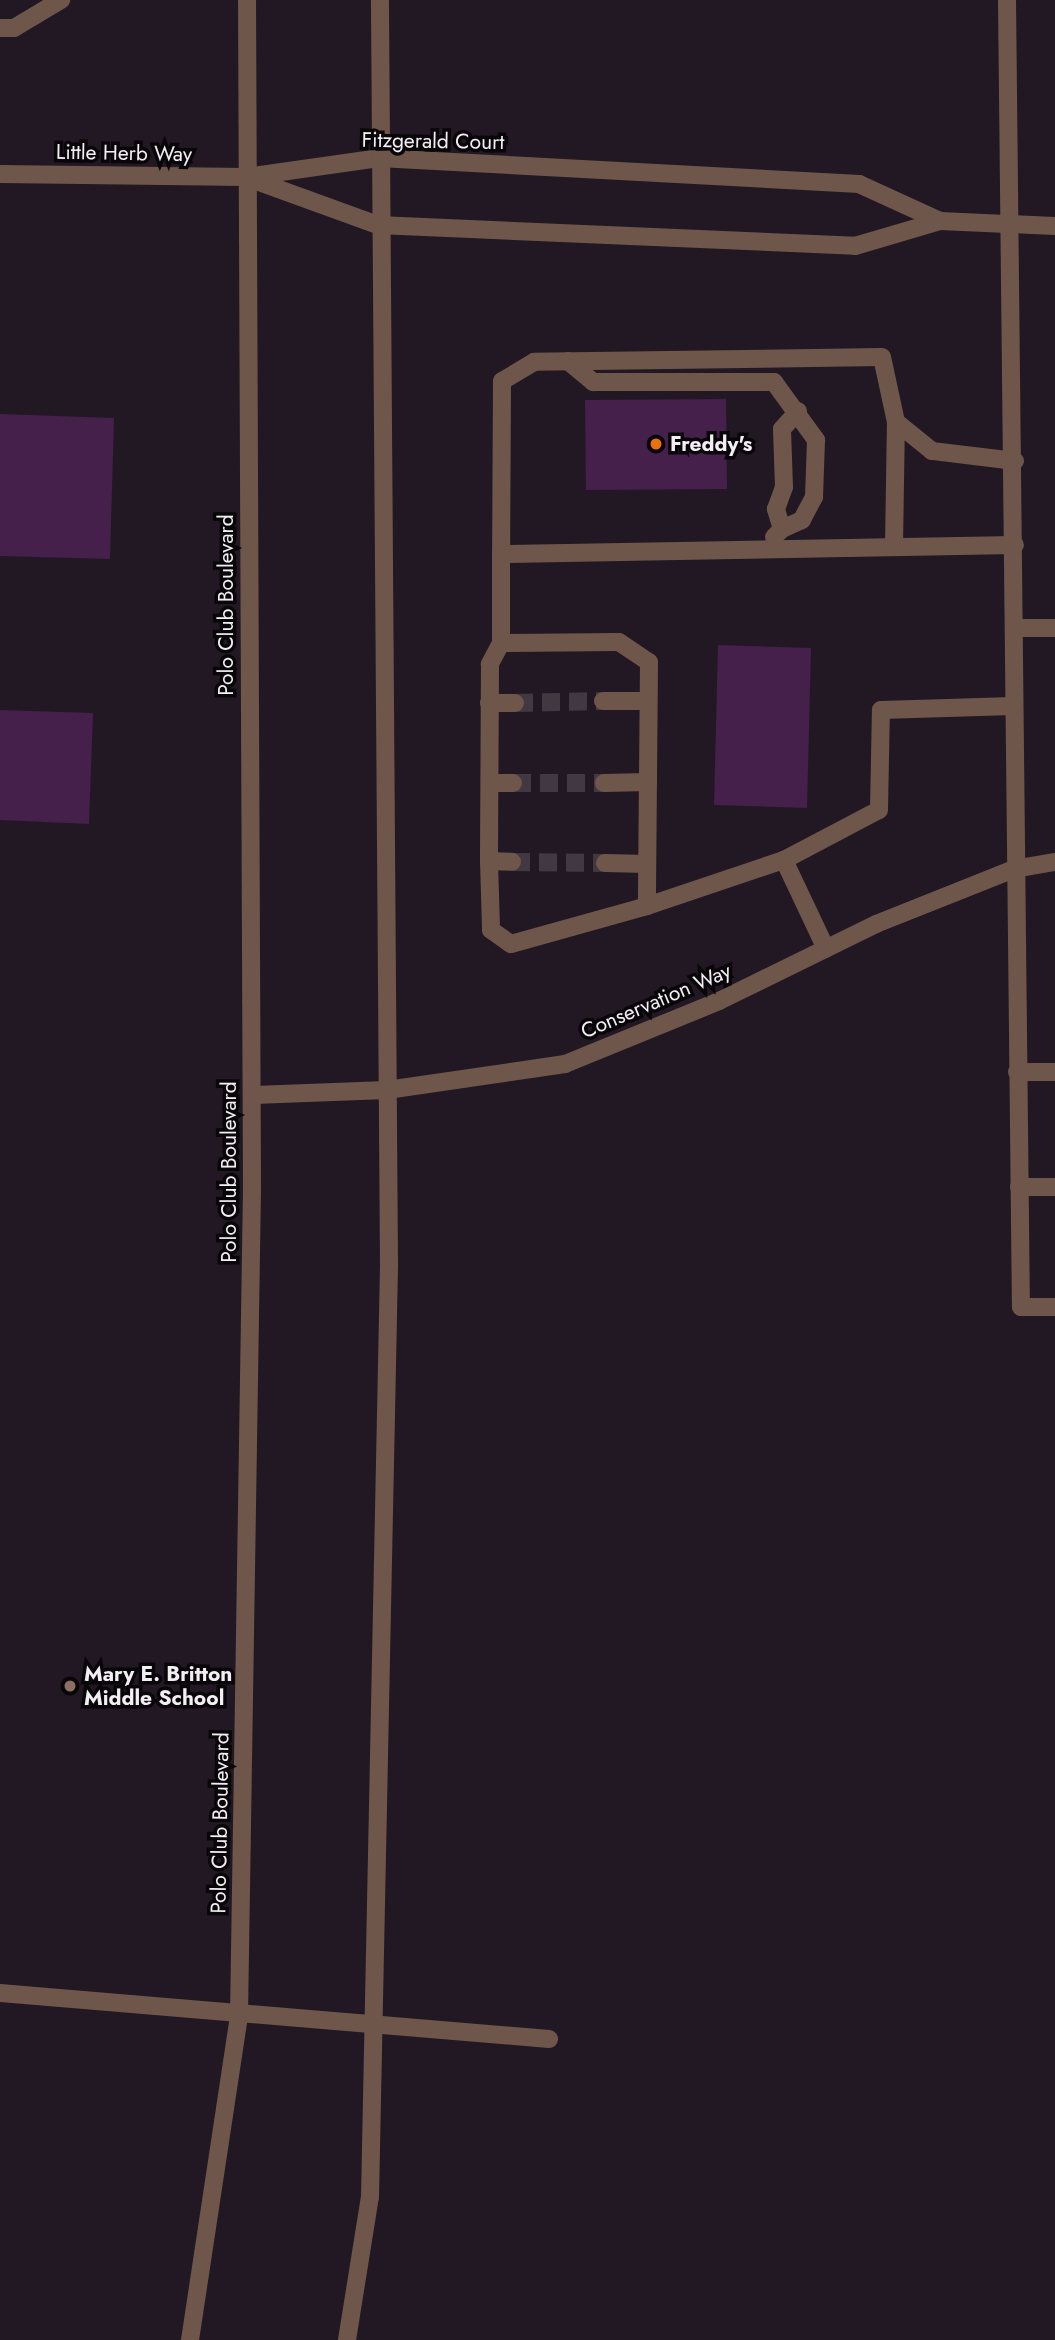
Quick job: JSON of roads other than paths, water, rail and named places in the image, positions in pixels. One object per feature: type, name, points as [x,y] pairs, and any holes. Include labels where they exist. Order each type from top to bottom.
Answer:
[{"type":"street","points":[[0,28],[14,28],[61,0]]},
{"type":"street","name":"Polo Club Boulevard","points":[[190,2340],[239,2017],[253,1095],[247,0]]},
{"type":"street","points":[[347,2340],[370,2197],[387,1090],[378,225],[380,0]]},
{"type":"street","points":[[1007,0],[1014,223],[1014,869],[1021,1307],[1055,1307]]},
{"type":"street","name":"Fitzgerald Court","points":[[246,177],[379,158],[859,184],[940,221]]},
{"type":"street","name":"Little Herb Way","points":[[0,174],[246,177]]},
{"type":"street","name":"Fitzgerald Court","points":[[246,177],[378,225],[855,246],[940,221],[1055,226]]},
{"type":"street","points":[[894,546],[896,422],[882,356],[534,362],[502,381],[501,643],[490,664],[489,703],[491,930],[511,944],[647,906],[784,860],[879,810],[881,710],[1013,706]]},
{"type":"street","points":[[568,361],[593,382],[774,382],[799,411],[816,440],[814,497],[802,520],[782,529],[765,548]]},
{"type":"street","points":[[782,529],[776,509],[784,487],[782,429],[799,411]]},
{"type":"street","points":[[896,422],[932,451],[1015,461]]},
{"type":"street","points":[[501,554],[1016,545]]},
{"type":"street","points":[[1015,628],[1055,628]]},
{"type":"street","points":[[501,643],[619,642],[649,662],[647,906]]},
{"type":"street","points":[[603,701],[648,701]]},
{"type":"street","points":[[489,703],[515,703]]},
{"type":"street","points":[[604,783],[648,782]]},
{"type":"street","points":[[490,783],[513,783]]},
{"type":"street","points":[[784,860],[826,949]]},
{"type":"street","points":[[489,862],[512,862]]},
{"type":"street","name":"Conservation Way","points":[[253,1095],[387,1090],[565,1064],[719,1001],[826,949],[1014,869],[1055,862]]},
{"type":"street","points":[[605,863],[647,864]]},
{"type":"street","points":[[1017,1072],[1055,1072]]},
{"type":"street","points":[[1019,1187],[1055,1187]]},
{"type":"street","points":[[0,1993],[239,2017],[549,2039]]},
{"type":"tunnel","points":[[515,703],[603,701]]},
{"type":"tunnel","points":[[513,783],[604,783]]},
{"type":"tunnel","points":[[512,862],[605,863]]},
{"type":"place","name":"Freddy's","points":[[656,444]]},
{"type":"place","name":"Mary E. Britton Middle School","points":[[70,1686]]}]
